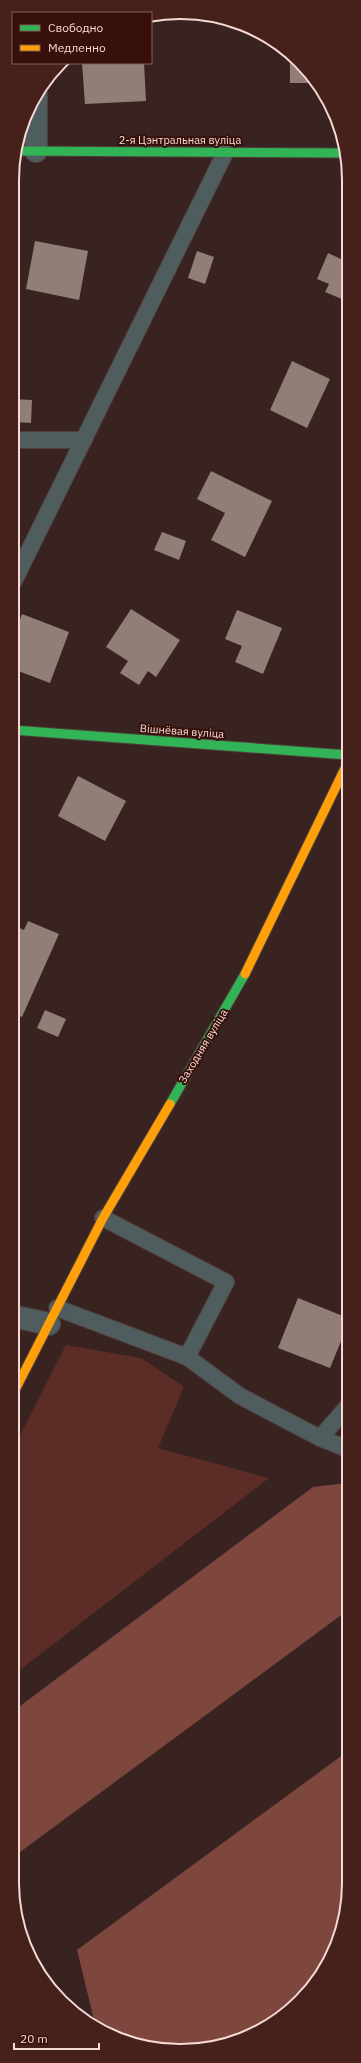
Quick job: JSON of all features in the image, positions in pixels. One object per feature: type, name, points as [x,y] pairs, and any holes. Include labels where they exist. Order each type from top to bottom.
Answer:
[{"type":"street","points":[[26,151],[32,117]]},
{"type":"street","name":"2-я Цэнтральная вуліца","points":[[26,151],[225,153],[339,150]]},
{"type":"street","name":"Вішнёвая вуліца","points":[[19,730],[342,755]]},
{"type":"street","name":"Заходняя вуліца","points":[[19,1382],[103,1218],[246,973],[342,774]]},
{"type":"street","points":[[19,1316],[53,1316]]},
{"type":"lane","points":[[19,572],[225,153]]},
{"type":"lane","points":[[19,440],[84,440]]},
{"type":"lane","points":[[103,1218],[226,1282],[187,1357]]},
{"type":"lane","points":[[53,1316],[187,1357],[240,1396],[320,1438],[342,1447]]},
{"type":"lane","points":[[320,1438],[342,1413]]},
{"type":"shaded area","points":[[66,1345],[141,1358],[184,1387],[158,1448],[269,1478],[19,1671],[19,1437]]},
{"type":"shaded area","points":[[342,1484],[342,1614],[19,1853],[19,1707],[313,1487]]},
{"type":"shaded area","points":[[342,1755],[342,1893],[339,1914],[330,1944],[315,1972],[295,1997],[279,2011],[242,2032],[202,2043],[159,2043],[119,2032],[94,2018],[77,1950]]},
{"type":"building","points":[[290,62],[310,83],[290,83]]},
{"type":"building","points":[[82,64],[144,64],[146,101],[85,104]]},
{"type":"building","points":[[35,241],[88,251],[79,300],[26,289]]},
{"type":"building","points":[[197,251],[214,257],[205,284],[188,278]]},
{"type":"building","points":[[328,253],[341,259],[342,257],[342,299],[325,292],[329,284],[317,279]]},
{"type":"building","points":[[292,361],[330,379],[307,428],[270,410]]},
{"type":"building","points":[[19,399],[32,400],[31,423],[19,422]]},
{"type":"building","points":[[211,471],[272,501],[245,557],[211,540],[225,513],[197,499]]},
{"type":"building","points":[[162,532],[186,541],[179,560],[154,550]]},
{"type":"building","points":[[131,609],[180,640],[156,677],[148,671],[139,685],[120,673],[128,661],[106,647]]},
{"type":"building","points":[[237,610],[282,628],[263,674],[235,662],[242,646],[225,639]]},
{"type":"building","points":[[22,614],[69,632],[50,683],[19,671],[19,622]]},
{"type":"building","points":[[78,776],[126,801],[105,841],[58,816]]},
{"type":"building","points":[[28,921],[59,934],[22,1017],[19,1016],[19,928],[24,930]]},
{"type":"building","points":[[45,1010],[66,1019],[58,1037],[37,1028]]},
{"type":"building","points":[[298,1298],[342,1316],[342,1339],[330,1368],[278,1348]]},
{"type":"traffic: fast","points":[[22,151],[340,153]]},
{"type":"traffic: fast","points":[[19,730],[342,755]]},
{"type":"traffic: fast","points":[[170,1104],[245,974]]},
{"type":"traffic: slow","points":[[245,974],[342,774]]},
{"type":"traffic: slow","points":[[19,1382],[103,1218],[170,1104]]}]
